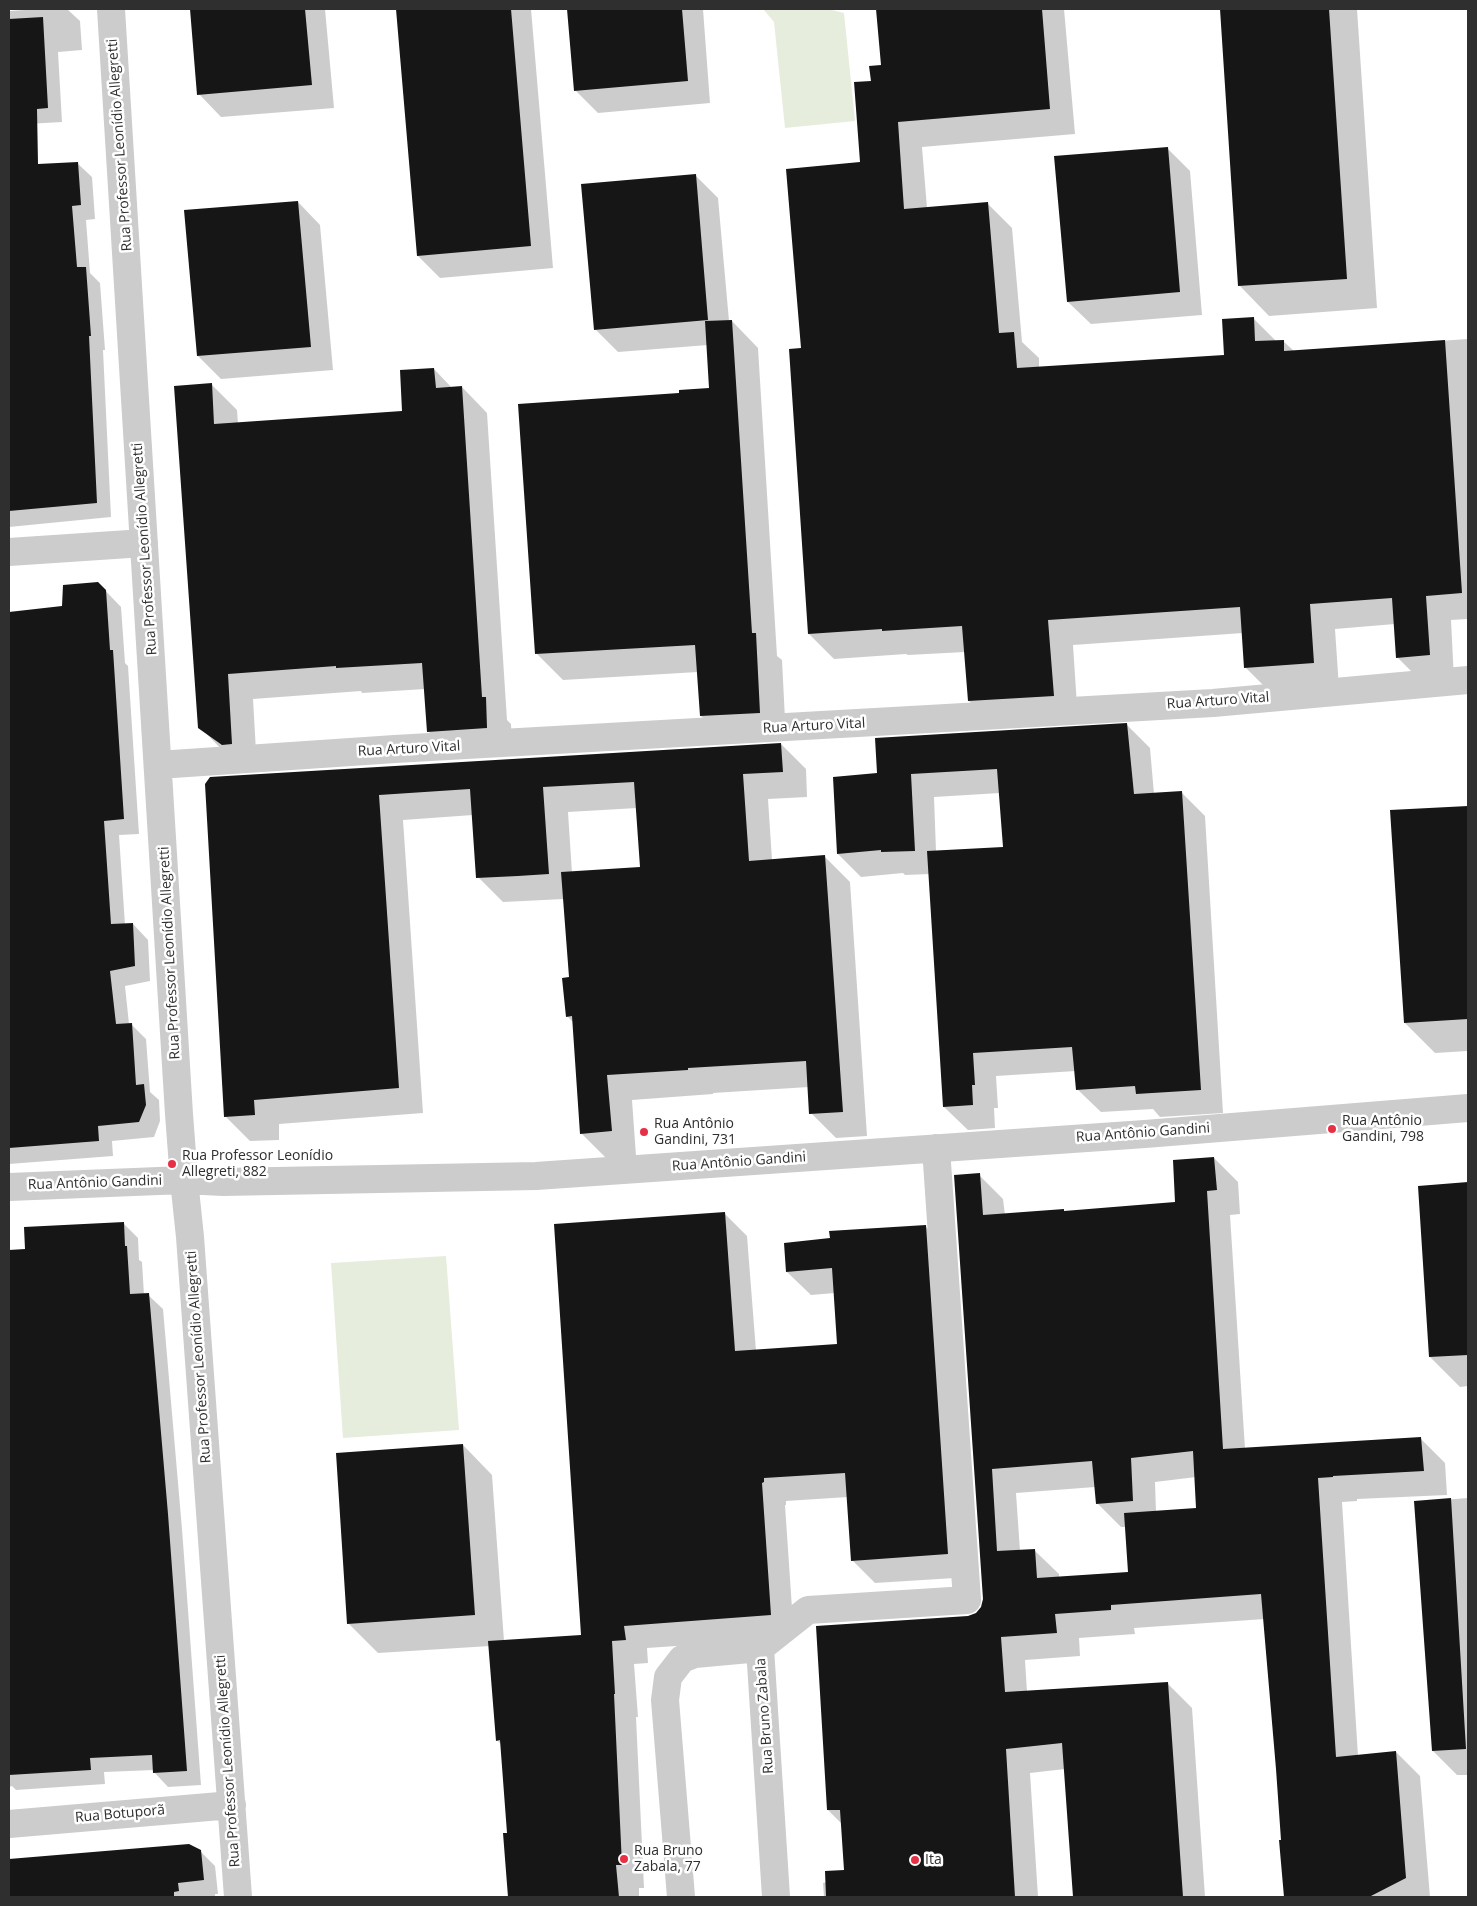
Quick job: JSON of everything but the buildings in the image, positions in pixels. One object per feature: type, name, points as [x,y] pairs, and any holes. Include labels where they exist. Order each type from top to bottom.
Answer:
[{"type":"street","name":"Rua Professor Leonídio Allegretti","points":[[111,9],[184,1180],[190,1237],[238,1897]]},
{"type":"street","points":[[9,552],[144,543]]},
{"type":"street","name":"Rua Arturo Vital","points":[[158,765],[1213,702],[1468,680]]},
{"type":"street","name":"Rua Antônio Gandini","points":[[9,1186],[184,1180],[223,1182],[536,1176],[1145,1134],[1468,1108]]},
{"type":"street","points":[[760,1648],[808,1610],[967,1600],[936,1148]]},
{"type":"street","name":"Rua Bruno Zabala","points":[[681,1897],[665,1700],[668,1677],[682,1660],[696,1654],[760,1648],[776,1897]]},
{"type":"street","name":"Rua Botuporã","points":[[9,1824],[232,1805]]},
{"type":"green space","points":[[763,9],[828,9],[844,13],[855,121],[785,128],[774,22]]},
{"type":"green space","points":[[446,1256],[459,1430],[343,1438],[331,1263]]},
{"type":"place","name":"Rua Antônio Gandini, 798","points":[[1332,1129]]},
{"type":"place","name":"Rua Antônio Gandini, 731","points":[[644,1132]]},
{"type":"place","name":"Rua Professor Leonídio Allegreti, 882","points":[[172,1164]]},
{"type":"place","name":"Rua Bruno Zabala, 77","points":[[624,1859]]},
{"type":"place","name":"Ita","points":[[915,1860]]}]
